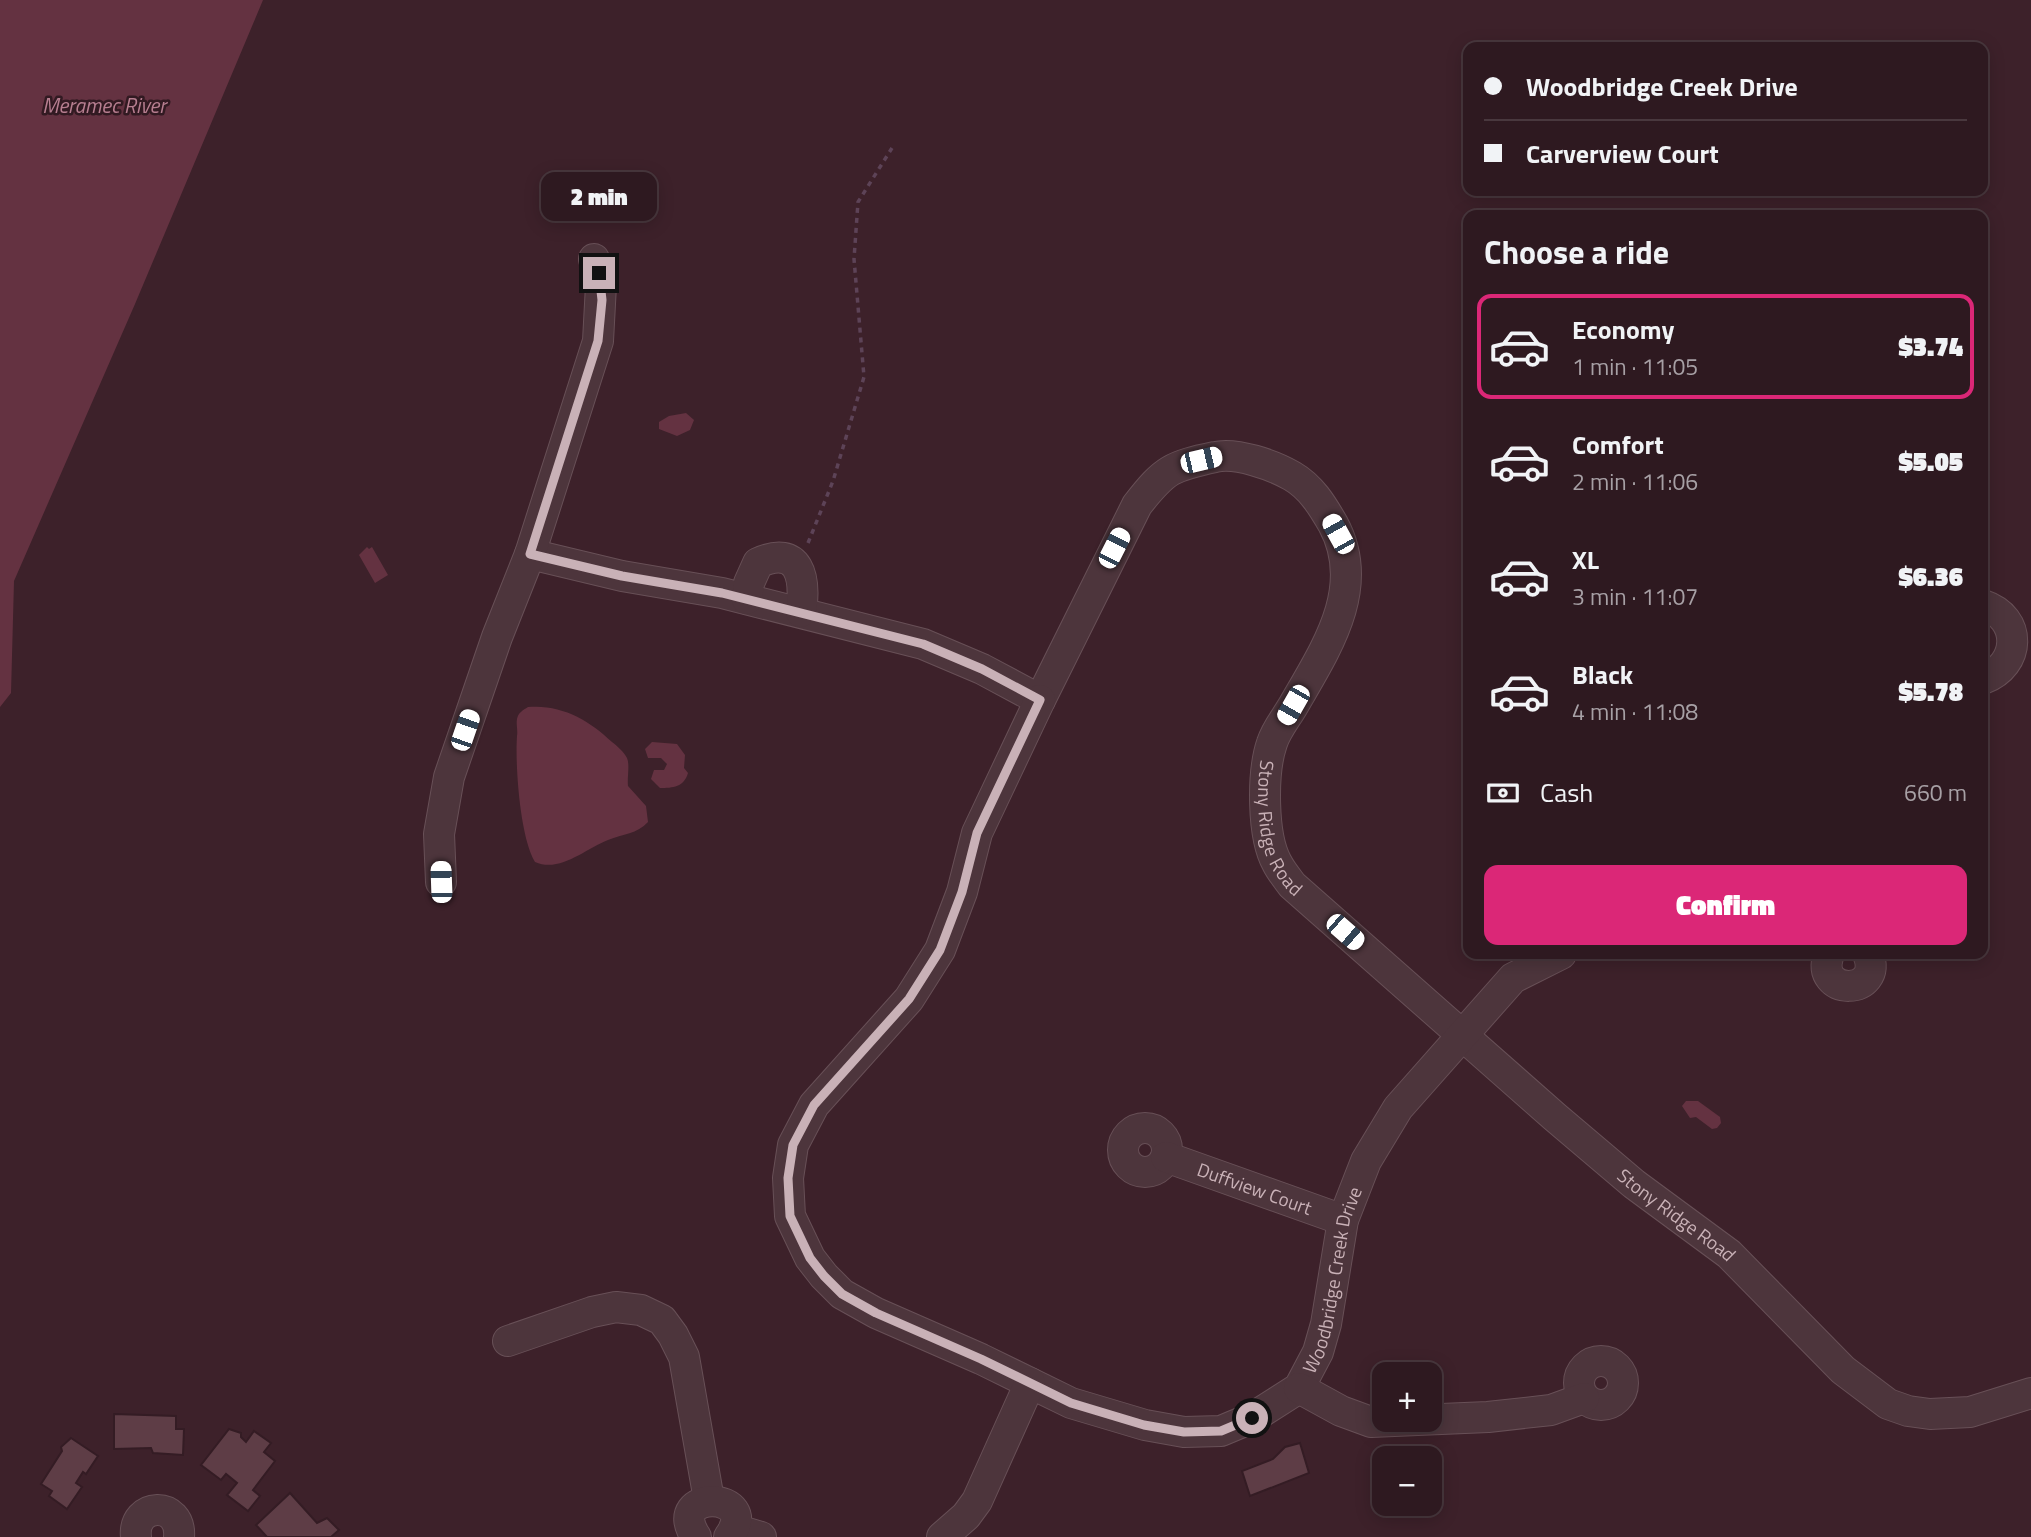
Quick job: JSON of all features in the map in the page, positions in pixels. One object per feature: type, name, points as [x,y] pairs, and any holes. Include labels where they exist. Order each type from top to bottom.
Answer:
[{"type":"street","points":[[441,882],[439,834],[449,777],[497,637],[530,554],[598,341],[601,285],[594,259]]},
{"type":"street","name":"Stony Ridge Road","points":[[1040,700],[1137,505],[1157,479],[1181,464],[1221,455],[1257,461],[1278,468],[1298,480],[1313,493],[1338,534],[1346,555],[1347,574],[1341,613],[1332,634],[1272,742],[1264,803],[1268,832],[1276,862],[1292,885],[1634,1184],[1729,1254],[1843,1370],[1888,1404],[1908,1411],[1930,1414],[1970,1412],[2031,1392]]},
{"type":"street","points":[[530,554],[596,571],[722,593],[923,644],[982,669],[1040,700]]},
{"type":"street","points":[[747,599],[749,583],[758,563],[773,556],[789,559],[798,568],[803,584],[801,612]]},
{"type":"street","points":[[1988,607],[2005,620],[2011,631],[2012,643],[2010,656],[2004,666],[1988,677]]},
{"type":"street","name":"Woodbridge Creek Drive","points":[[1040,700],[977,833],[962,892],[940,950],[909,999],[814,1105],[793,1145],[788,1178],[790,1216],[810,1258],[842,1294],[876,1313],[1071,1403],[1144,1425],[1184,1432],[1221,1431],[1252,1418],[1298,1388],[1318,1352],[1343,1220],[1366,1161],[1398,1108],[1513,978],[1550,959]]},
{"type":"street","points":[[1828,959],[1826,965],[1831,978],[1851,987],[1865,980],[1869,974],[1869,959]]},
{"type":"street","name":"Duffview Court","points":[[1166,1157],[1343,1220]]},
{"type":"street","points":[[508,1341],[592,1312],[616,1307],[641,1310],[662,1320],[684,1357],[709,1500]]},
{"type":"street","points":[[942,1537],[966,1516],[977,1501],[1030,1383]]},
{"type":"street","points":[[1298,1388],[1341,1411],[1371,1422],[1501,1416],[1551,1410],[1584,1398]]},
{"type":"street","points":[[696,1537],[692,1530],[692,1515],[700,1504],[709,1500],[721,1501],[732,1511],[742,1534]]},
{"type":"street","points":[[136,1537],[136,1525],[140,1518],[145,1513],[159,1510],[166,1511],[177,1520],[179,1537]]},
{"type":"path","points":[[798,568],[833,481],[864,376],[853,259],[858,201],[892,148]]},
{"type":"water","name":"Meramec River","points":[[0,0],[263,0],[135,304],[14,581],[11,693],[0,707]]},
{"type":"water","points":[[686,413],[694,420],[690,430],[677,436],[659,429],[659,422],[669,416]]},
{"type":"water","points":[[367,547],[372,547],[388,575],[375,583],[359,555]]},
{"type":"water","points":[[528,707],[552,708],[574,715],[618,747],[628,761],[628,786],[646,806],[648,822],[634,831],[608,840],[563,862],[544,865],[535,862],[522,819],[517,765],[517,719]]},
{"type":"water","points":[[652,742],[677,744],[685,755],[684,768],[688,773],[681,784],[660,788],[651,779],[654,770],[664,770],[667,764],[661,758],[648,758],[645,749]]},
{"type":"water","points":[[1686,1101],[1698,1101],[1720,1117],[1721,1123],[1712,1129],[1696,1117],[1690,1118],[1682,1106]]},
{"type":"building","points":[[114,1414],[176,1416],[176,1429],[184,1429],[183,1455],[153,1453],[151,1448],[114,1449]]},
{"type":"building","points":[[229,1429],[241,1433],[246,1442],[254,1431],[271,1443],[264,1452],[275,1461],[253,1490],[260,1496],[248,1511],[227,1495],[237,1483],[226,1474],[221,1480],[201,1465]]},
{"type":"building","points":[[71,1438],[98,1456],[76,1483],[82,1487],[67,1509],[49,1496],[52,1491],[41,1484],[62,1451],[61,1447]]},
{"type":"building","points":[[1300,1443],[1309,1473],[1250,1496],[1242,1471],[1273,1459],[1285,1447]]},
{"type":"building","points":[[290,1493],[317,1523],[327,1518],[339,1530],[331,1537],[267,1537],[256,1525]]},
{"type":"route","points":[[599,273],[602,300],[598,341],[530,554],[596,571],[722,593],[923,644],[982,669],[1040,700],[977,833],[962,892],[940,950],[909,999],[814,1105],[793,1145],[788,1178],[790,1216],[810,1258],[842,1294],[876,1313],[981,1359],[1071,1403],[1144,1425],[1184,1432],[1221,1431],[1252,1418]]}]
